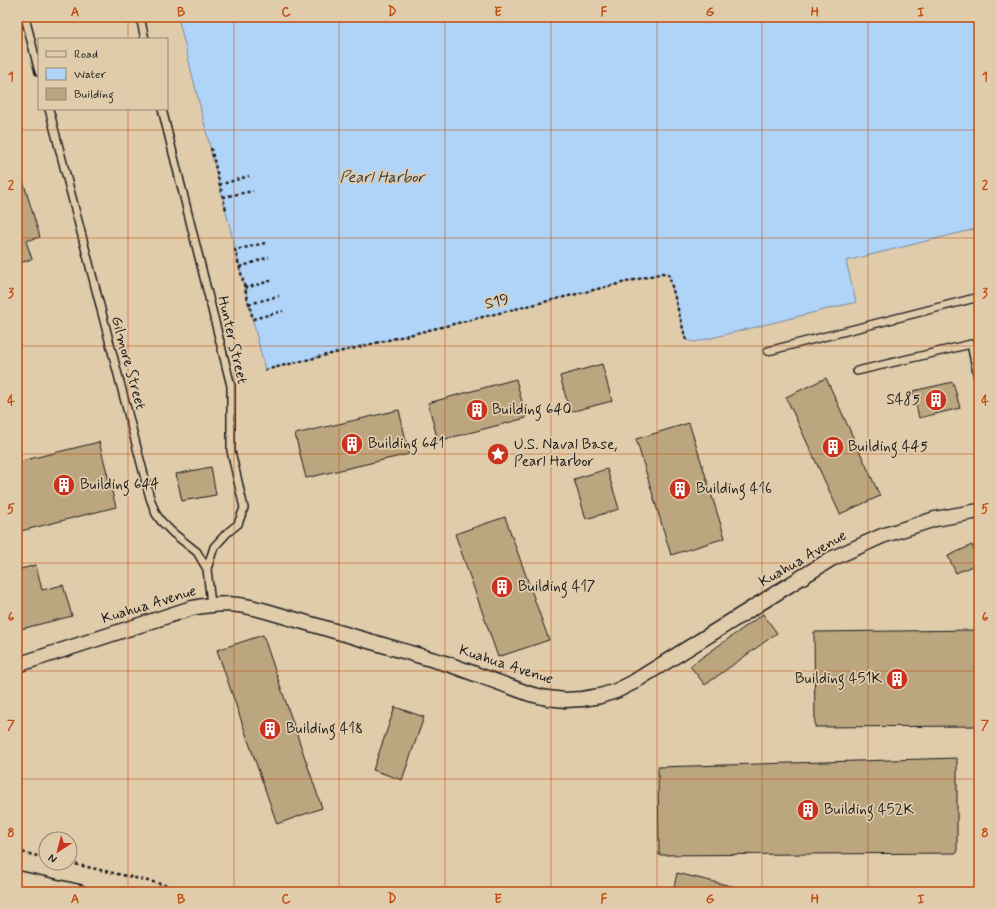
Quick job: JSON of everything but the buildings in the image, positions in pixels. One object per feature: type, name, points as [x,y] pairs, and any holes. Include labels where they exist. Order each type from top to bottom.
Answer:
[{"type":"street","name":"Kuahua Avenue","points":[[17,665],[192,608],[211,604],[230,604],[248,606],[448,664],[530,694],[547,698],[582,700],[616,691],[632,683],[831,559],[882,536],[935,519],[979,510]]},
{"type":"street","points":[[17,878],[79,892]]},
{"type":"lane","points":[[25,17],[38,68]]},
{"type":"lane","points":[[140,17],[145,38]]},
{"type":"lane","name":"Gilmore Street","points":[[49,110],[152,506],[156,514],[167,527],[197,552],[207,569],[211,604]]},
{"type":"lane","name":"Hunter Street","points":[[162,110],[231,386],[231,451],[244,508],[238,524],[214,547],[207,569]]},
{"type":"lane","points":[[768,351],[979,297]]},
{"type":"lane","points":[[857,371],[971,344],[979,382]]},
{"type":"path","points":[[210,148],[226,210]]},
{"type":"path","points":[[219,185],[249,176]]},
{"type":"path","points":[[222,197],[253,191]]},
{"type":"path","points":[[265,243],[235,250],[249,304],[253,319],[283,311]]},
{"type":"path","points":[[240,268],[269,257]]},
{"type":"path","name":"S19","points":[[265,370],[663,273],[669,276],[686,340]]},
{"type":"path","points":[[245,288],[274,280]]},
{"type":"path","points":[[249,304],[278,296]]},
{"type":"path","points":[[17,851],[38,856]]},
{"type":"path","points":[[78,865],[196,892]]},
{"type":"water","name":"Pearl Harbor","points":[[178,17],[979,17],[979,228],[846,261],[856,302],[695,342],[686,340],[669,276],[663,273],[265,370]]},
{"type":"place","name":"S485","points":[[936,400]]},
{"type":"place","name":"Building 640","points":[[477,410]]},
{"type":"place","name":"Building 641","points":[[352,444]]},
{"type":"place","name":"Building 445","points":[[833,447]]},
{"type":"place","name":"U.S. Naval Base, Pearl Harbor","points":[[498,454]]},
{"type":"place","name":"Building 644","points":[[64,485]]},
{"type":"place","name":"Building 416","points":[[680,489]]},
{"type":"place","name":"Building 417","points":[[502,587]]},
{"type":"place","name":"Building 451K","points":[[897,679]]},
{"type":"place","name":"Building 418","points":[[270,729]]},
{"type":"place","name":"Building 452K","points":[[808,810]]}]
